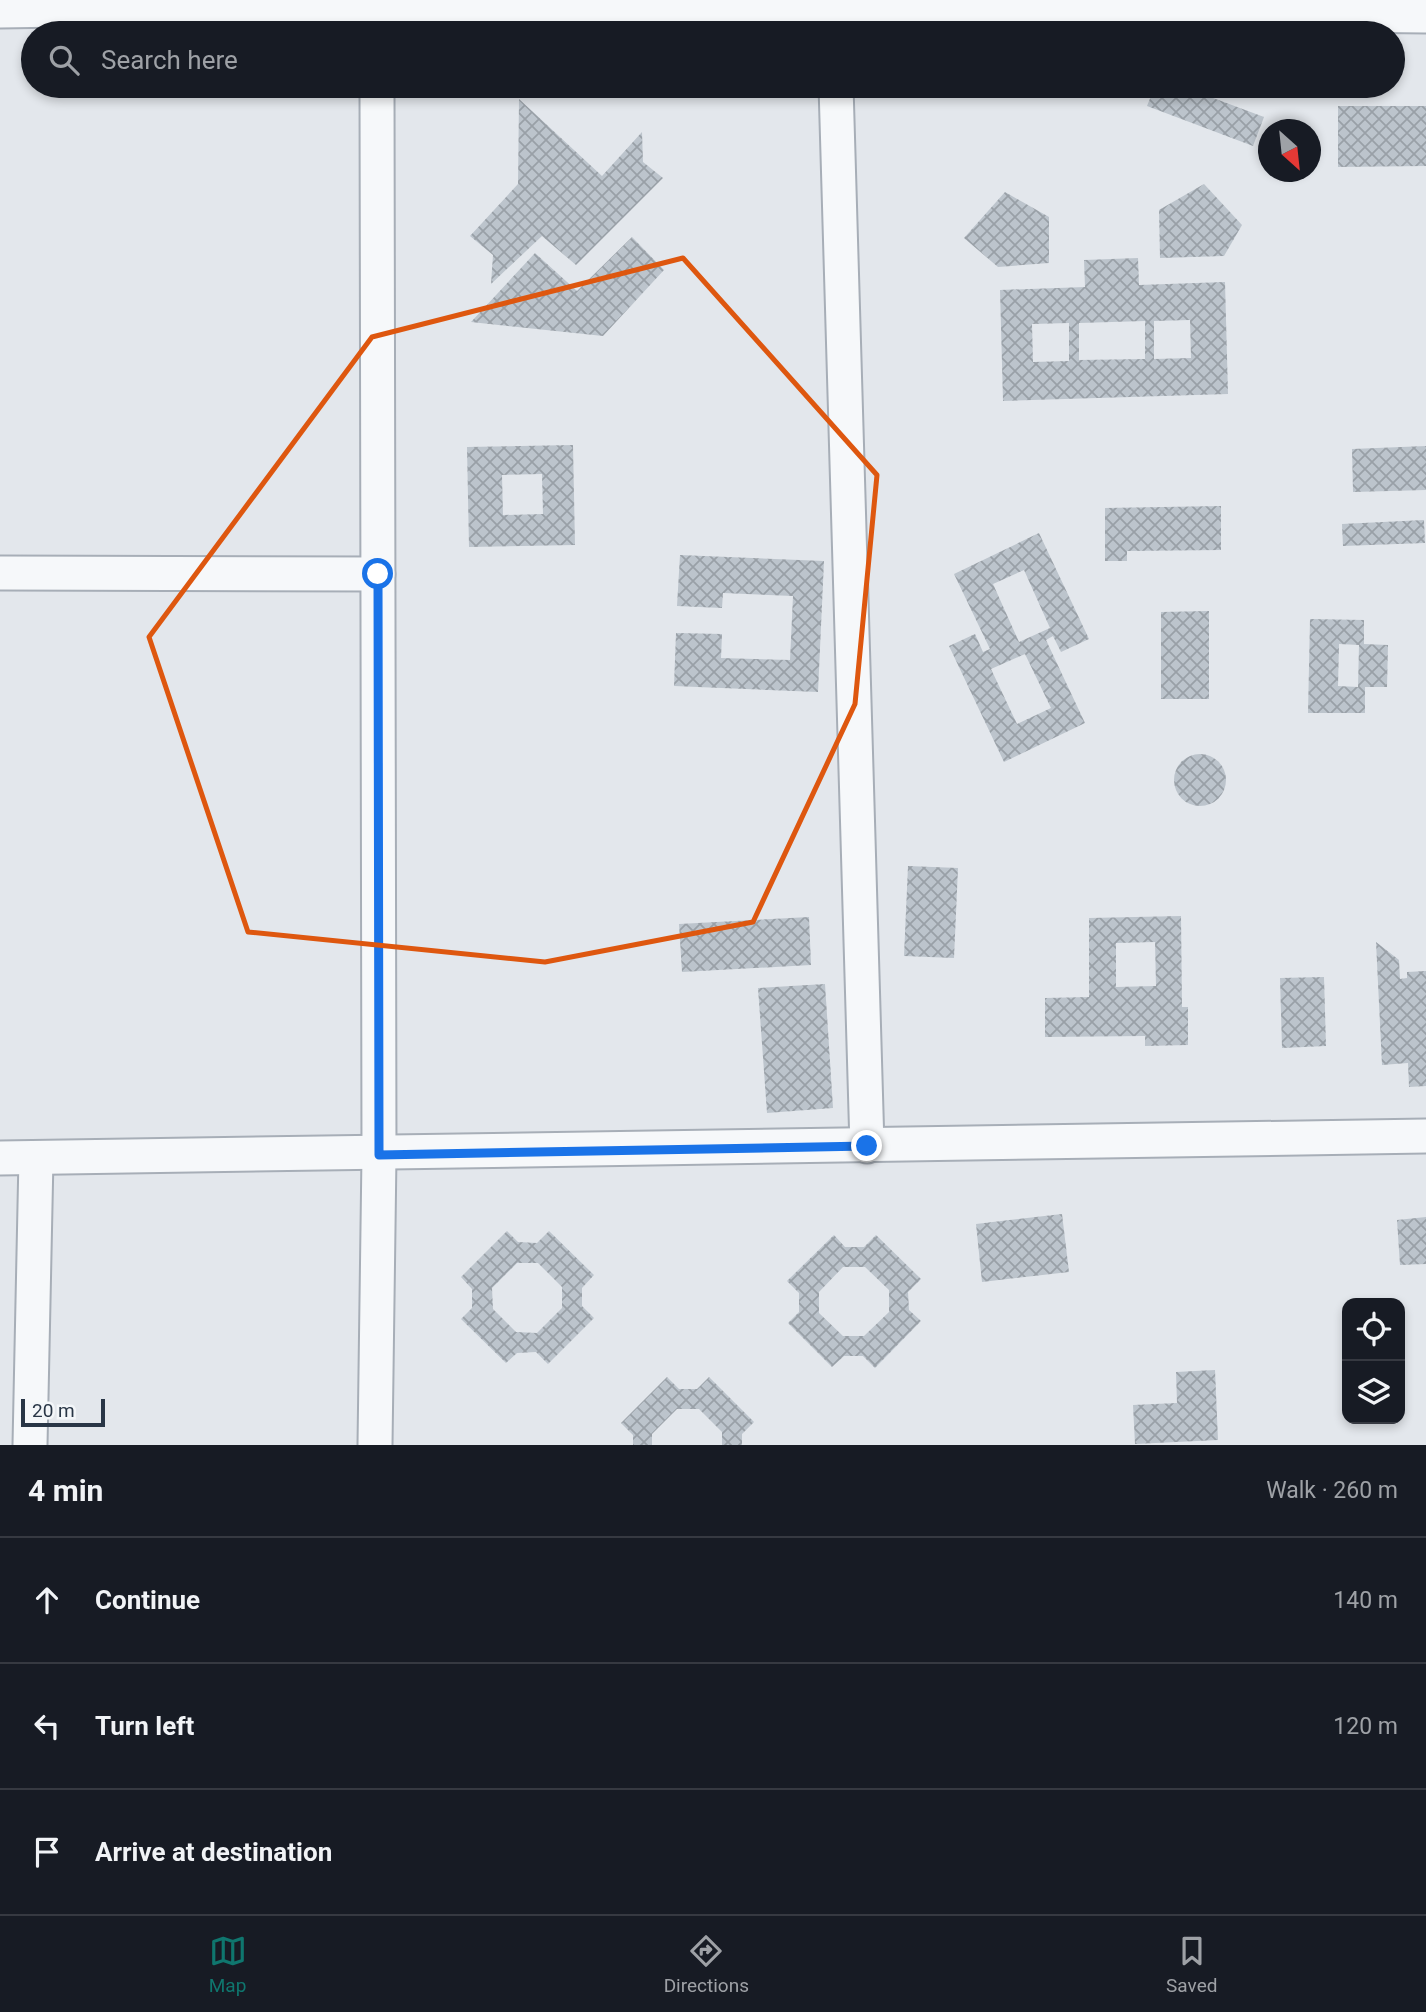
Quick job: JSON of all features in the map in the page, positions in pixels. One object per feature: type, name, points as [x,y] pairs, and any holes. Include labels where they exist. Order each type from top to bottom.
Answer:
[{"type":"street","points":[[0,11],[1426,16]]},
{"type":"street","points":[[375,1445],[379,1155],[377,98]]},
{"type":"street","points":[[836,98],[867,1146]]},
{"type":"street","points":[[0,573],[378,574]]},
{"type":"street","points":[[0,1158],[379,1155],[1426,1136]]},
{"type":"street","points":[[20,1435],[36,1158]]},
{"type":"highlighted area","points":[[683,258],[877,475],[855,704],[753,922],[545,962],[248,932],[149,637],[372,337]]},
{"type":"building","points":[[1150,98],[1213,98],[1264,117],[1258,119],[1258,133],[1253,146],[1147,106]]},
{"type":"building","points":[[519,99],[602,176],[642,132],[643,162],[663,178],[576,265],[542,236],[491,284],[493,255],[470,236],[518,184]]},
{"type":"building","points":[[1338,106],[1426,106],[1426,166],[1338,167]]},
{"type":"building","points":[[1204,184],[1242,225],[1224,256],[1160,258],[1159,210]]},
{"type":"building","points":[[1005,192],[1049,217],[1049,263],[998,267],[964,238]]},
{"type":"building","points":[[632,237],[664,270],[603,336],[471,322],[535,253],[577,291]]},
{"type":"building","points":[[1138,258],[1139,285],[1225,282],[1228,394],[1003,401],[1000,290],[1085,287],[1084,260]],"holes":[[[1190,320],[1191,358],[1154,359],[1154,321]],[[1145,321],[1145,359],[1079,360],[1079,323]],[[1069,323],[1069,361],[1033,362],[1032,324]]]},
{"type":"building","points":[[573,445],[575,545],[469,547],[467,447]],"holes":[[[542,474],[543,514],[503,515],[502,475]]]},
{"type":"building","points":[[1426,446],[1426,490],[1353,492],[1352,449]]},
{"type":"building","points":[[1221,506],[1221,550],[1127,551],[1127,561],[1105,561],[1105,508]]},
{"type":"building","points":[[1424,520],[1425,543],[1343,546],[1342,524]]},
{"type":"building","points":[[1039,533],[1089,639],[1061,652],[1053,636],[1046,640],[1085,723],[1004,762],[949,646],[975,634],[983,652],[990,649],[954,574]],"holes":[[[1024,570],[1050,628],[1019,642],[993,584]],[[1025,654],[1051,708],[1017,724],[991,669]]]},
{"type":"building","points":[[680,555],[824,561],[818,692],[674,686],[676,633],[722,634],[721,658],[790,660],[793,596],[723,593],[722,608],[677,606]]},
{"type":"building","points":[[1209,611],[1209,699],[1161,699],[1161,612]]},
{"type":"building","points":[[1310,619],[1364,620],[1364,644],[1388,645],[1387,687],[1365,687],[1365,713],[1308,713]],"holes":[[[1339,644],[1359,645],[1358,687],[1338,686]]]},
{"type":"building","points":[[1200,754],[1219,761],[1226,780],[1219,799],[1200,806],[1181,799],[1174,780],[1181,761]]},
{"type":"building","points":[[908,866],[958,868],[954,958],[904,956]]},
{"type":"building","points":[[1181,916],[1182,1007],[1188,1007],[1188,1045],[1145,1046],[1145,1036],[1045,1037],[1045,998],[1089,997],[1089,918]],"holes":[[[1155,942],[1156,986],[1116,987],[1116,943]]]},
{"type":"building","points":[[809,917],[811,965],[682,972],[679,924]]},
{"type":"building","points":[[1376,942],[1399,960],[1400,979],[1407,978],[1407,972],[1426,971],[1426,1086],[1409,1087],[1408,1063],[1382,1065]]},
{"type":"building","points":[[1324,977],[1326,1046],[1282,1048],[1280,978]]},
{"type":"building","points":[[825,984],[833,1108],[767,1113],[758,988]]},
{"type":"building","points":[[1062,1214],[1069,1272],[982,1282],[976,1224]]},
{"type":"building","points":[[1426,1217],[1426,1264],[1400,1265],[1397,1220]]},
{"type":"building","points":[[507,1231],[518,1242],[537,1243],[549,1231],[594,1275],[582,1288],[582,1306],[594,1318],[548,1364],[536,1352],[517,1353],[506,1363],[461,1319],[472,1308],[472,1289],[461,1277]],"holes":[[[517,1263],[538,1263],[562,1287],[562,1308],[537,1333],[516,1332],[493,1309],[492,1288]]]},
{"type":"building","points":[[834,1235],[845,1247],[864,1247],[876,1235],[921,1279],[908,1292],[909,1310],[921,1321],[875,1368],[863,1356],[844,1356],[832,1367],[788,1323],[799,1312],[799,1293],[787,1281]],"holes":[[[843,1267],[865,1267],[889,1290],[889,1312],[864,1336],[843,1336],[819,1313],[819,1292]]]},
{"type":"building","points":[[1215,1370],[1218,1440],[1135,1444],[1133,1405],[1177,1403],[1176,1372]]},
{"type":"building","points":[[667,1377],[679,1389],[697,1389],[709,1377],[754,1422],[742,1434],[742,1445],[722,1445],[722,1432],[699,1409],[677,1409],[652,1434],[652,1445],[633,1445],[633,1435],[621,1423]]},
{"type":"route","points":[[378,574],[379,1155],[867,1146]]}]
